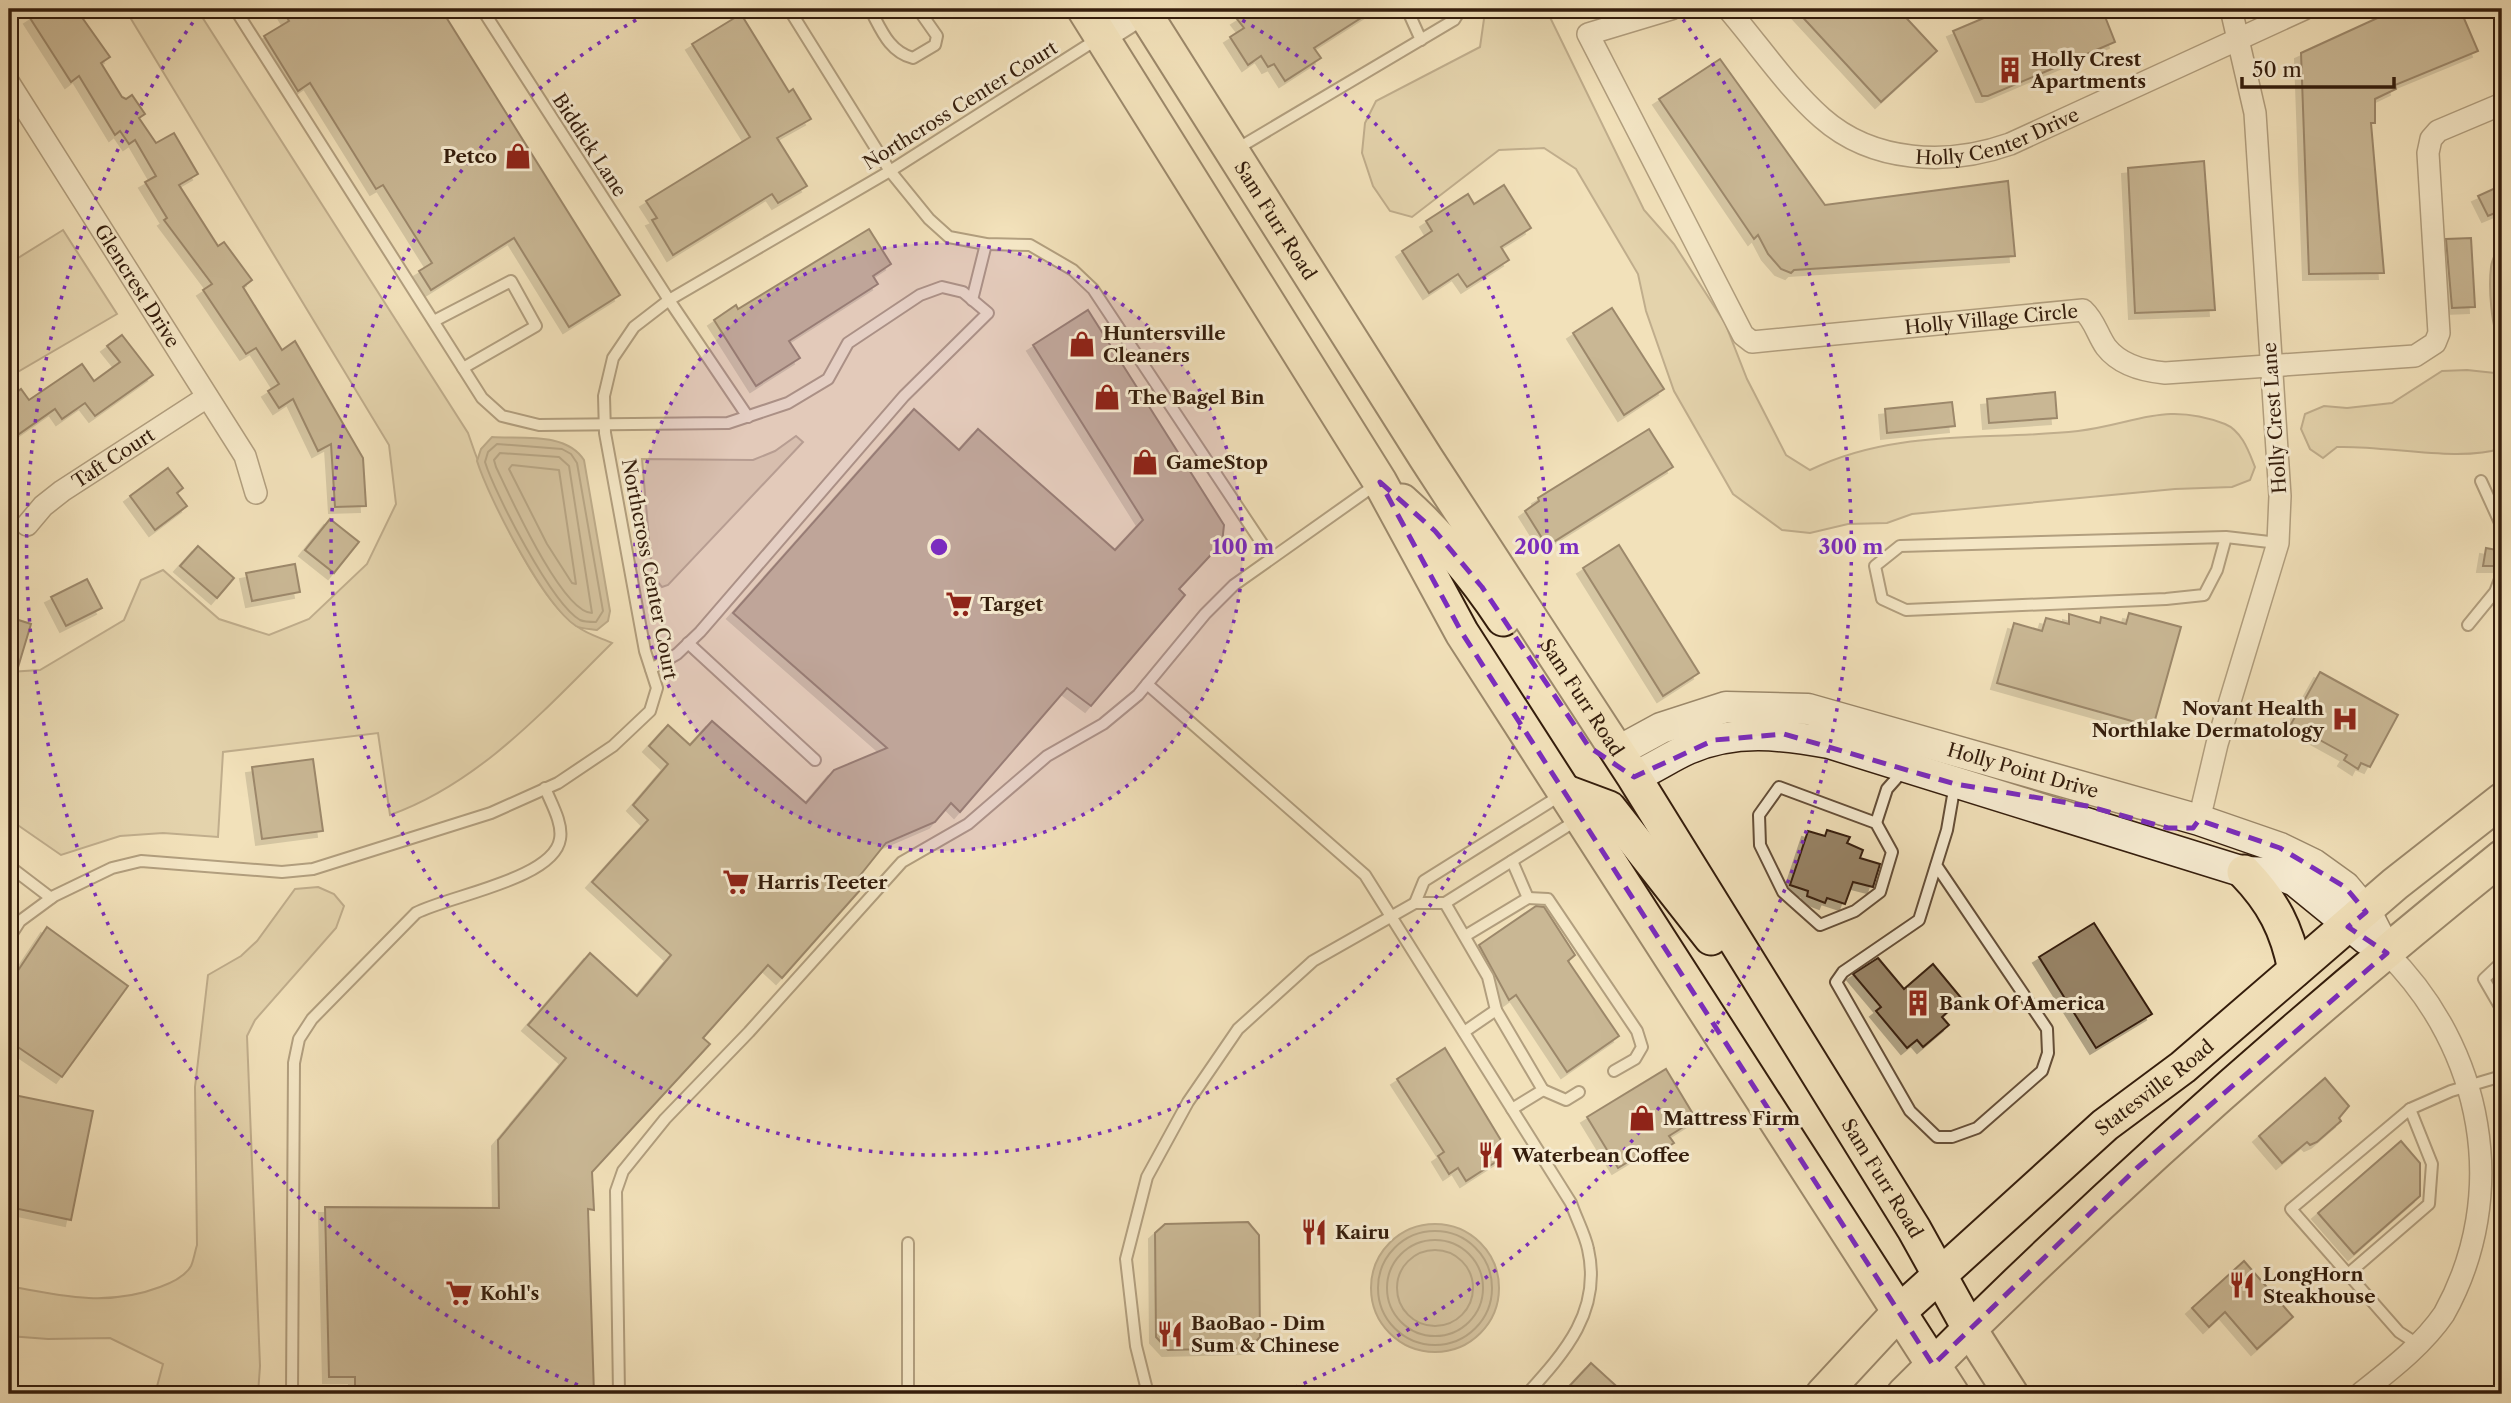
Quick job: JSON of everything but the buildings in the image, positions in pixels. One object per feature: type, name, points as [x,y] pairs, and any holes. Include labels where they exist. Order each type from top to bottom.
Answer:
[{"type":"main road","points":[[1084,9],[1380,482],[1462,633],[1952,1394]]},
{"type":"main road","name":"Sam Furr Road","points":[[1143,9],[1625,765],[2011,1394]]},
{"type":"main road","points":[[1380,482],[1435,531],[1482,587],[1566,717],[1589,747],[1600,758],[1625,765]]},
{"type":"main road","name":"Holly Point Drive","points":[[1625,765],[1661,728],[1726,707],[1808,709],[2199,820],[2280,848],[2313,864],[2345,887],[2357,919]]},
{"type":"main road","name":"Holly Point Drive","points":[[1625,765],[1714,740],[1752,734],[1784,734],[1829,743],[2244,872],[2275,873],[2295,881],[2357,919],[2387,953]]},
{"type":"main road","points":[[1955,784],[2087,806],[2168,828],[2193,828],[2199,820]]},
{"type":"main road","points":[[1574,804],[1594,800],[1615,814],[1818,1076]]},
{"type":"main road","name":"Statesville Road","points":[[1823,1394],[1899,1312],[2105,1125],[2183,1067],[2402,879],[2502,800]]},
{"type":"main road","points":[[1904,1394],[1969,1328],[2137,1168],[2502,857]]},
{"type":"main road","points":[[2244,872],[2263,891],[2283,924],[2295,970]]},
{"type":"street","points":[[1101,37],[1143,9]]},
{"type":"street","name":"Holly Village Circle","points":[[1671,9],[1588,34],[1743,335],[1752,342],[2083,310],[2092,318],[2105,346],[2136,368],[2165,373],[2415,356],[2435,343],[2439,333],[2428,153],[2431,139],[2438,131],[2502,104]]},
{"type":"street","name":"Holly Center Drive","points":[[1728,9],[1810,106],[1839,131],[1877,149],[1930,158],[1978,154],[2010,144],[2304,9]]},
{"type":"street","name":"Holly Crest Lane","points":[[2199,820],[2217,744],[2278,542],[2280,496],[2255,113],[2231,9]]},
{"type":"street","name":"Glencrest Drive","points":[[9,83],[245,456],[256,493]]},
{"type":"street","name":"Taft Court","points":[[27,525],[43,506],[62,491],[207,397]]},
{"type":"street","name":"Holly Point Drive","points":[[2360,1394],[2419,1345],[2445,1313],[2481,1233],[2496,1180],[2481,1114],[2460,1052],[2416,982],[2387,953]]},
{"type":"lane","points":[[235,9],[482,398],[502,416],[539,425],[728,423],[788,403],[828,379],[848,343],[920,295],[942,287],[963,292],[988,313],[904,396],[688,643],[677,654],[651,669]]},
{"type":"lane","name":"Biddick Lane","points":[[482,9],[669,300],[748,417]]},
{"type":"lane","points":[[789,9],[890,171],[929,219],[949,237],[986,244],[1030,245],[1073,270],[1093,289],[1271,557]]},
{"type":"lane","points":[[870,9],[890,45],[902,55],[913,58],[935,45],[937,36],[918,9]]},
{"type":"lane","points":[[1406,9],[1421,40]]},
{"type":"lane","points":[[1233,151],[1454,20],[1461,9]]},
{"type":"lane","name":"Northcross Center Court","points":[[9,938],[20,921],[51,898],[112,868],[141,861],[282,872],[313,869],[429,835],[545,788],[613,746],[650,711],[657,688],[651,669],[605,424],[604,396],[613,359],[634,327],[669,300],[890,171],[1101,37]]},
{"type":"lane","points":[[972,300],[986,244]]},
{"type":"lane","points":[[433,321],[511,281],[536,326],[463,368]]},
{"type":"lane","points":[[2481,481],[2502,527]]},
{"type":"lane","points":[[619,1394],[617,1191],[623,1171],[665,1119],[750,1032],[902,862],[968,824],[1047,756],[1103,724],[1147,684],[1205,614],[1234,585],[1380,482]]},
{"type":"lane","points":[[2226,537],[2217,570],[2204,595],[1906,610],[1882,599],[1875,566],[1900,546],[2226,537],[2278,542]]},
{"type":"lane","points":[[2468,625],[2494,592],[2502,574]]},
{"type":"lane","points":[[688,643],[816,760]]},
{"type":"lane","points":[[1147,684],[1354,865],[1377,891],[1571,1203],[1588,1249],[1592,1287],[1583,1324],[1563,1354],[1527,1394]]},
{"type":"lane","points":[[1877,823],[1779,787],[1759,815],[1760,845],[1783,892],[1820,925],[1855,911],[1881,892],[1892,852],[1877,823],[1887,789],[1906,768]]},
{"type":"lane","points":[[1936,865],[2047,1029],[2048,1053],[2042,1071],[1977,1128],[1952,1137],[1937,1137],[1910,1111],[1841,995],[1836,982],[1843,972],[1919,920],[1936,865],[1947,830],[1955,784]]},
{"type":"lane","points":[[292,1394],[294,1063],[299,1040],[312,1019],[416,913],[435,903],[515,878],[553,855],[560,841],[561,829],[545,788]]},
{"type":"lane","points":[[1148,1394],[1136,1346],[1126,1259],[1147,1177],[1188,1102],[1238,1029],[1313,961],[1415,903],[1445,903],[1512,861],[1574,804]]},
{"type":"lane","points":[[1415,903],[1424,881],[1535,809],[1574,804]]},
{"type":"lane","points":[[1512,861],[1528,898]]},
{"type":"lane","points":[[9,866],[51,898]]},
{"type":"lane","points":[[1465,936],[1528,898],[1548,899],[1637,1031],[1642,1047],[1635,1059],[1614,1071]]},
{"type":"lane","points":[[1445,903],[1489,977],[1496,1010],[1543,1090],[1566,1100],[1579,1092]]},
{"type":"lane","points":[[2502,962],[2484,979],[2502,1010]]},
{"type":"lane","points":[[1464,1032],[1496,1010]]},
{"type":"lane","points":[[2419,1345],[2399,1332],[2291,1209],[2410,1109],[2502,1076]]},
{"type":"lane","points":[[1512,1109],[1543,1090]]},
{"type":"lane","points":[[2348,1274],[2429,1204],[2432,1164],[2410,1109]]},
{"type":"lane","points":[[908,1243],[908,1394]]},
{"type":"highlighted area","points":[[1380,482],[1435,531],[1482,587],[1589,747],[1634,777],[1714,740],[1784,734],[1955,784],[2087,806],[2168,828],[2193,828],[2199,820],[2280,848],[2345,887],[2366,912],[2348,927],[2387,953],[2137,1168],[1933,1365],[1462,633]]},
{"type":"shaded area","points":[[125,9],[197,9],[468,433],[498,509],[544,591],[578,627],[612,643],[536,718],[482,764],[423,801],[390,815],[378,733],[223,752],[218,837],[163,833],[120,836],[61,855],[9,819],[9,672],[40,670],[124,620],[141,580],[163,570],[219,619],[269,635],[309,619],[367,564],[396,504],[389,445]]},
{"type":"shaded area","points":[[1482,9],[1546,9],[1644,210],[1674,244],[1725,323],[1747,379],[1786,455],[1810,470],[1842,457],[1908,442],[2078,431],[2150,416],[2184,414],[2225,424],[2236,432],[2244,442],[2255,467],[2250,480],[2232,487],[2175,489],[1912,514],[1887,523],[1848,524],[1810,533],[1782,530],[1733,494],[1674,391],[1646,311],[1638,274],[1576,169],[1544,148],[1499,150],[1412,217],[1390,211],[1373,186],[1362,153],[1365,123],[1376,101],[1480,47],[1484,19]]},
{"type":"shaded area","points":[[63,230],[117,314],[9,377],[9,258],[18,258]]},
{"type":"shaded area","points":[[2502,370],[2502,448],[2485,452],[2444,454],[2337,447],[2323,458],[2310,449],[2301,429],[2305,414],[2324,406],[2347,408],[2392,403],[2442,371],[2495,373]]},
{"type":"shaded area","points":[[796,436],[803,442],[668,585],[662,587],[652,574],[642,459],[753,460],[775,451]]},
{"type":"shaded area","points":[[318,887],[334,894],[344,906],[336,928],[255,1020],[247,1036],[260,1366],[258,1394],[155,1394],[163,1364],[110,1338],[48,1339],[9,1336],[9,1286],[84,1298],[122,1297],[164,1285],[188,1270],[197,1245],[195,1087],[208,975],[241,956],[257,941],[295,889]]},
{"type":"water","points":[[2502,242],[2502,342],[2495,329],[2490,284],[2492,260]]},
{"type":"water","points":[[492,437],[555,441],[576,451],[584,460],[610,611],[608,621],[597,630],[578,627],[563,614],[519,550],[493,500],[477,461],[481,449]]},
{"type":"water","points":[[1435,1224],[1460,1229],[1480,1243],[1494,1263],[1499,1288],[1494,1313],[1480,1333],[1460,1347],[1435,1352],[1410,1347],[1390,1333],[1376,1313],[1371,1288],[1376,1263],[1390,1243],[1410,1229]]},
{"type":"place","name":"Holly Crest Apartments","points":[[2010,70]]},
{"type":"place","name":"Petco","points":[[518,156]]},
{"type":"place","name":"Huntersville Cleaners","points":[[1082,344]]},
{"type":"place","name":"The Bagel Bin","points":[[1107,397]]},
{"type":"place","name":"GameStop","points":[[1145,462]]},
{"type":"place","name":"Target","points":[[959,604]]},
{"type":"place","name":"Novant Health Northlake Dermatology","points":[[2345,719]]},
{"type":"place","name":"Harris Teeter","points":[[736,882]]},
{"type":"place","name":"Bank Of America","points":[[1918,1003]]},
{"type":"place","name":"Mattress Firm","points":[[1642,1118]]},
{"type":"place","name":"Waterbean Coffee","points":[[1491,1155]]},
{"type":"place","name":"Kairu","points":[[1314,1232]]},
{"type":"place","name":"LongHorn Steakhouse","points":[[2242,1285]]},
{"type":"place","name":"Kohl's","points":[[459,1293]]},
{"type":"place","name":"BaoBao - Dim Sum & Chinese","points":[[1170,1334]]}]
